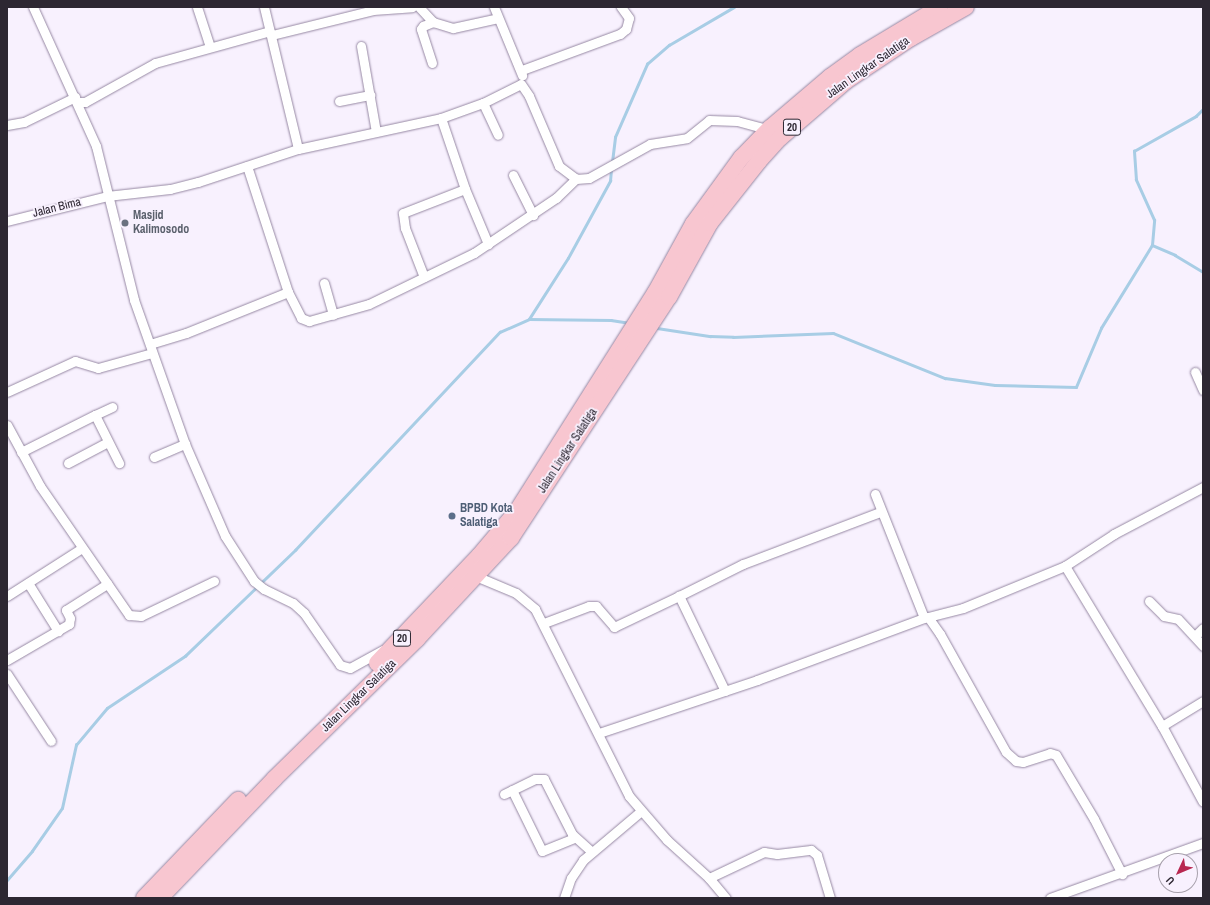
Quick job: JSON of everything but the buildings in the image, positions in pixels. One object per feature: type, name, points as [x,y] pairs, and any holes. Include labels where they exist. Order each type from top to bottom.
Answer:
[{"type":"highway","name":"Jalan Lingkar Salatiga","points":[[160,898],[413,636],[448,598],[517,511],[662,295],[693,224],[716,189],[860,55],[940,7]]},
{"type":"highway","name":"Jalan Lingkar Salatiga","points":[[775,133],[846,81],[911,38],[966,7]]},
{"type":"highway","name":"Jalan Lingkar Salatiga","points":[[448,598],[478,577],[526,518],[626,348]]},
{"type":"highway","name":"Jalan Lingkar Salatiga","points":[[144,898],[264,773],[413,636]]},
{"type":"street","points":[[33,7],[96,146],[106,178],[108,196],[125,271],[185,444],[225,536],[254,581],[264,589],[293,603],[304,613],[340,665],[350,668],[413,636]]},
{"type":"street","points":[[197,7],[210,47]]},
{"type":"street","points":[[264,7],[298,149]]},
{"type":"street","points":[[342,7],[342,17]]},
{"type":"street","points":[[7,125],[24,122],[76,100],[85,102],[143,68],[210,47],[342,17],[373,8],[412,7]]},
{"type":"street","points":[[419,7],[433,22],[442,26],[460,27],[498,18]]},
{"type":"street","points":[[494,7],[522,70],[521,84],[529,96],[559,166],[576,179]]},
{"type":"street","points":[[522,70],[620,34],[626,29],[630,18],[621,7]]},
{"type":"street","points":[[432,63],[421,29],[423,26],[433,22]]},
{"type":"street","points":[[361,46],[376,132]]},
{"type":"street","name":"Jalan Bima","points":[[7,220],[108,196],[178,187],[298,149],[441,118],[483,103],[521,84]]},
{"type":"street","points":[[339,101],[370,95]]},
{"type":"street","points":[[483,103],[498,135]]},
{"type":"street","points":[[441,118],[465,190],[488,244]]},
{"type":"street","points":[[247,166],[288,292],[298,313],[305,320],[333,315],[369,304],[488,244],[556,198],[576,179],[589,178],[622,162],[650,144],[687,138],[710,120],[737,121],[775,133]]},
{"type":"street","points":[[513,175],[533,214]]},
{"type":"street","points":[[424,276],[405,228],[403,213],[465,190]]},
{"type":"street","points":[[324,283],[333,315]]},
{"type":"street","points":[[7,392],[75,361],[98,368],[288,292]]},
{"type":"street","points":[[1195,372],[1203,390]]},
{"type":"street","points":[[21,452],[112,407]]},
{"type":"street","points":[[95,415],[119,463]]},
{"type":"street","points":[[7,425],[21,452],[82,548],[129,615],[137,618],[214,581]]},
{"type":"street","points":[[68,463],[108,442]]},
{"type":"street","points":[[154,457],[185,444]]},
{"type":"street","points":[[599,733],[725,691],[926,618],[963,608],[1065,566],[1114,534],[1203,487]]},
{"type":"street","points":[[875,494],[880,512],[926,618],[940,634],[1006,752],[1016,761],[1024,762],[1050,753],[1056,755],[1094,818],[1122,874]]},
{"type":"street","points":[[544,623],[589,606],[596,606],[614,627],[743,564],[880,512]]},
{"type":"street","points":[[7,596],[82,548]]},
{"type":"street","points":[[1065,566],[1162,726],[1203,802]]},
{"type":"street","points":[[478,577],[524,598],[535,609],[544,623],[599,733],[620,779],[641,811],[667,840],[709,878],[726,898]]},
{"type":"street","points":[[28,583],[58,631]]},
{"type":"street","points":[[7,660],[58,631],[71,621],[66,610],[107,584]]},
{"type":"street","points":[[679,596],[725,691]]},
{"type":"street","points":[[1149,601],[1164,616],[1178,619],[1203,646]]},
{"type":"street","points":[[1194,636],[1203,628]]},
{"type":"street","points":[[7,674],[51,741]]},
{"type":"street","points":[[1162,726],[1203,701]]},
{"type":"street","points":[[575,838],[542,851],[508,792],[535,779],[544,779],[575,838],[591,851]]},
{"type":"street","points":[[564,898],[577,868],[591,851],[641,811]]},
{"type":"street","points":[[1050,898],[1122,874],[1203,843]]},
{"type":"street","points":[[709,878],[764,852],[777,854],[811,850],[817,855],[830,898]]},
{"type":"waterway","points":[[612,162],[615,137],[647,64],[669,45],[734,7]]},
{"type":"waterway","points":[[657,328],[710,336],[733,337],[833,333],[945,378],[995,385],[1076,387],[1101,328],[1152,245],[1154,220],[1136,180],[1134,151],[1196,116],[1203,109]]},
{"type":"waterway","points":[[529,319],[568,258],[610,181],[611,169]]},
{"type":"waterway","points":[[1152,245],[1175,255],[1203,272]]},
{"type":"waterway","points":[[7,880],[32,851],[62,808],[76,745],[107,708],[185,656],[295,550],[500,332],[529,319],[611,320],[630,323]]},
{"type":"place","name":"Masjid Kalimosodo","points":[[125,223]]},
{"type":"place","name":"BPBD Kota Salatiga","points":[[452,516]]}]
